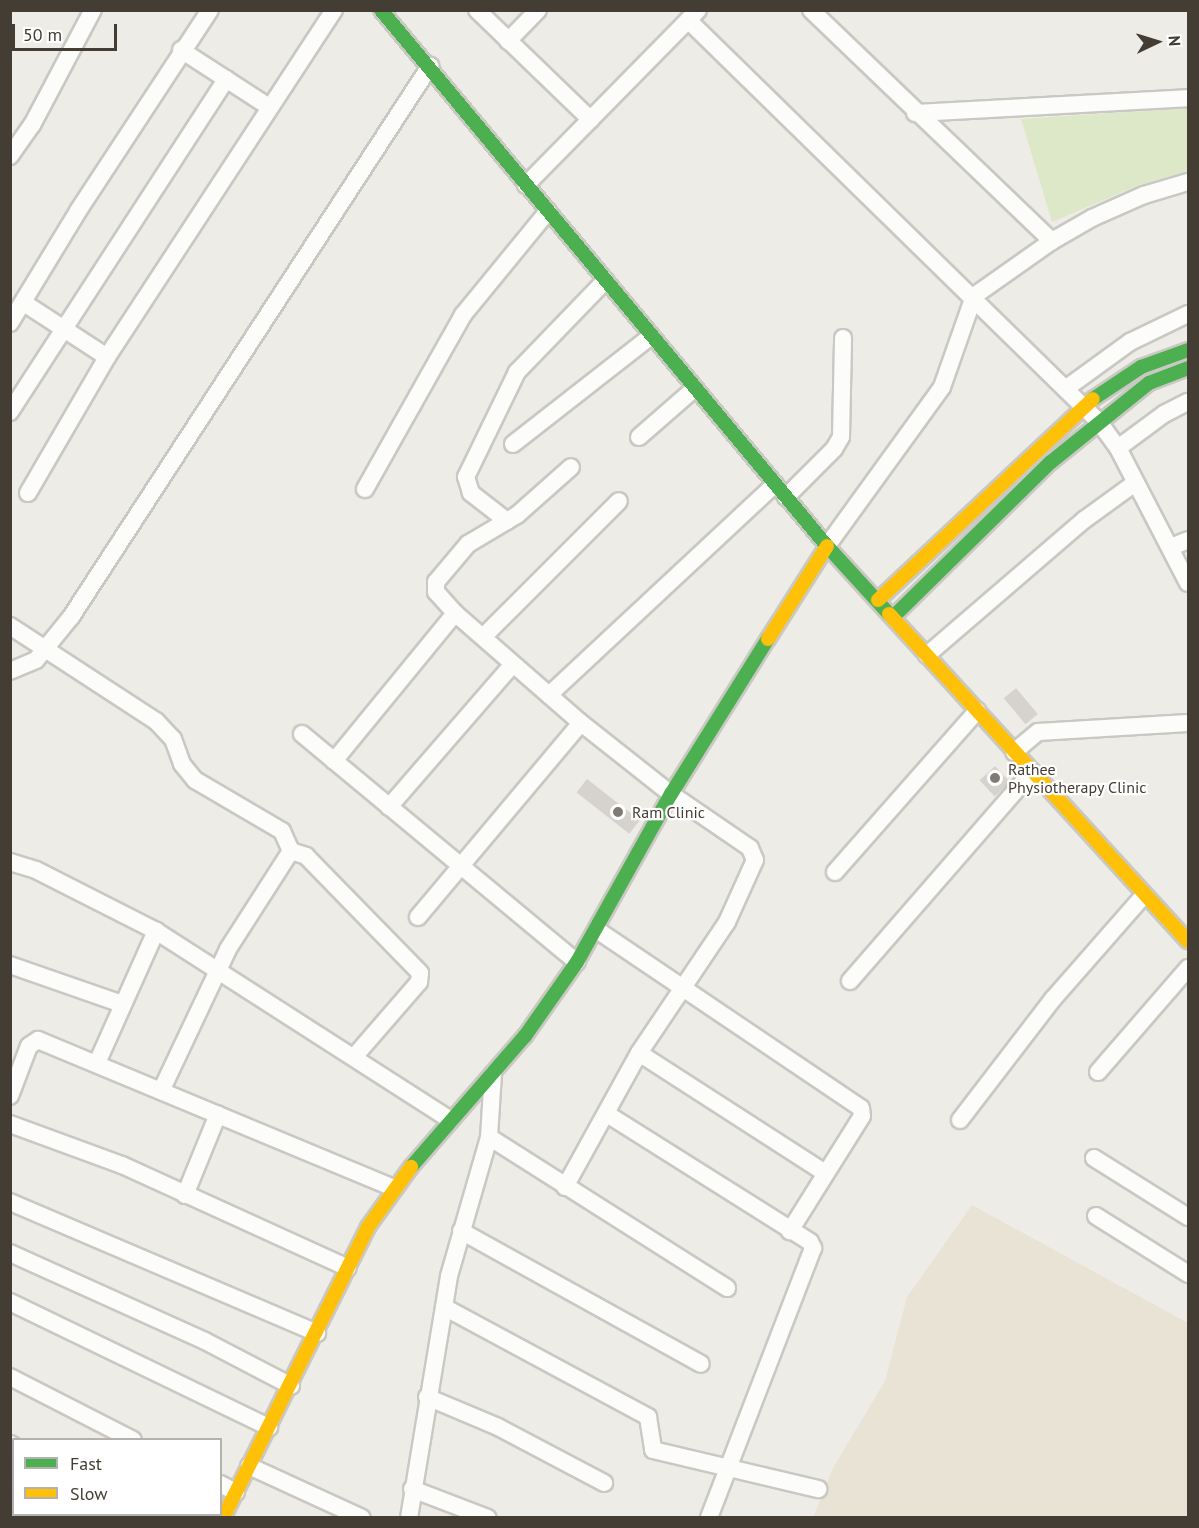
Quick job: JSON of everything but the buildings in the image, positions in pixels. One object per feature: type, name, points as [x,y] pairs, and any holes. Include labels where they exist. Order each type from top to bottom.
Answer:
[{"type":"street","points":[[10,156],[32,125],[93,10]]},
{"type":"street","points":[[10,323],[181,50],[210,10]]},
{"type":"street","points":[[28,493],[107,357],[334,10]]},
{"type":"street","points":[[381,10],[430,66],[694,389],[827,546],[1144,895],[1186,934]]},
{"type":"street","points":[[477,10],[591,120]]},
{"type":"street","points":[[508,40],[538,10]]},
{"type":"street","points":[[811,10],[915,113],[1052,241]]},
{"type":"street","points":[[526,185],[693,15],[1068,387],[1099,422],[1118,448],[1188,583]]},
{"type":"street","points":[[181,50],[269,107]]},
{"type":"street","points":[[10,671],[46,651],[430,66]]},
{"type":"street","points":[[10,412],[226,79]]},
{"type":"street","points":[[915,113],[1188,98]]},
{"type":"street","points":[[223,1518],[348,1268],[393,1188],[450,1120],[493,1074],[577,962],[597,930],[671,794],[827,546],[942,387],[974,296],[1052,241],[1144,195],[1188,182]]},
{"type":"street","points":[[365,489],[463,315],[548,211]]},
{"type":"street","points":[[507,521],[471,493],[466,477],[517,372],[605,281]]},
{"type":"street","points":[[24,303],[107,357]]},
{"type":"street","points":[[1068,387],[1130,342],[1188,314]]},
{"type":"street","points":[[513,444],[651,336]]},
{"type":"street","points":[[786,497],[834,449],[841,437],[843,338]]},
{"type":"street","points":[[878,600],[1083,406],[1141,367],[1188,350]]},
{"type":"street","points":[[893,616],[1052,462],[1099,422],[1149,383],[1188,368]]},
{"type":"street","points":[[639,437],[694,389]]},
{"type":"street","points":[[1118,448],[1164,414],[1188,402]]},
{"type":"street","points":[[565,1187],[639,1053],[681,986],[727,922],[755,860],[750,848],[671,794],[581,723],[437,595],[436,582],[472,540],[507,521],[571,466]]},
{"type":"street","points":[[927,655],[1084,520],[1135,483]]},
{"type":"street","points":[[549,695],[775,484]]},
{"type":"street","points":[[483,637],[619,501]]},
{"type":"street","points":[[1171,547],[1188,540]]},
{"type":"street","points":[[334,761],[455,613]]},
{"type":"street","points":[[10,627],[156,721],[173,739],[182,764],[195,780],[282,831],[291,851],[306,856],[420,973],[419,982],[355,1056]]},
{"type":"street","points":[[389,807],[513,664]]},
{"type":"street","points":[[835,872],[977,711]]},
{"type":"street","points":[[418,917],[464,867],[581,723]]},
{"type":"street","points":[[1014,752],[1038,732],[1188,723]]},
{"type":"street","points":[[302,734],[577,962]]},
{"type":"street","points":[[850,981],[1032,772]]},
{"type":"street","points":[[161,1091],[236,936],[291,851]]},
{"type":"street","points":[[10,862],[36,870],[156,931],[355,1056],[450,1120]]},
{"type":"street","points":[[960,1120],[1053,999],[1144,895]]},
{"type":"street","points":[[597,930],[861,1108],[862,1116],[790,1231]]},
{"type":"street","points":[[97,1063],[156,931]]},
{"type":"street","points":[[10,965],[123,1004]]},
{"type":"street","points":[[1098,1072],[1188,968]]},
{"type":"street","points":[[10,1096],[34,1040],[97,1063],[393,1188]]},
{"type":"street","points":[[639,1053],[825,1173]]},
{"type":"street","points":[[409,1518],[427,1397],[444,1307],[461,1231],[489,1137],[493,1074]]},
{"type":"street","points":[[185,1195],[218,1114]]},
{"type":"street","points":[[607,1114],[810,1242],[813,1252],[727,1466],[709,1518]]},
{"type":"street","points":[[10,1124],[185,1195],[348,1268]]},
{"type":"street","points":[[489,1137],[727,1288]]},
{"type":"street","points":[[1094,1158],[1188,1217]]},
{"type":"street","points":[[10,1202],[317,1333]]},
{"type":"street","points":[[1096,1216],[1188,1274]]},
{"type":"street","points":[[461,1231],[700,1364]]},
{"type":"street","points":[[10,1253],[205,1341],[291,1386]]},
{"type":"street","points":[[10,1302],[269,1427]]},
{"type":"street","points":[[444,1307],[648,1417],[653,1450],[818,1489]]},
{"type":"street","points":[[10,1377],[129,1438]]},
{"type":"street","points":[[427,1397],[498,1427],[604,1483]]},
{"type":"street","points":[[249,1466],[362,1518]]},
{"type":"street","points":[[222,1485],[236,1492]]},
{"type":"street","points":[[412,1490],[460,1513],[488,1518]]},
{"type":"shaded area","points":[[972,1205],[1188,1323],[1188,1517],[813,1518],[833,1468],[885,1381],[907,1297]]},
{"type":"green space","points":[[1188,108],[1188,171],[1139,185],[1052,222],[1021,119]]},
{"type":"traffic: fast","points":[[381,10],[827,546],[889,614]]},
{"type":"traffic: fast","points":[[1093,399],[1141,367],[1188,350]]},
{"type":"traffic: fast","points":[[893,617],[1051,462],[1149,383],[1188,368]]},
{"type":"traffic: fast","points":[[411,1167],[525,1036],[577,962],[671,794],[768,639]]},
{"type":"traffic: slow","points":[[878,600],[1093,399]]},
{"type":"traffic: slow","points":[[768,639],[827,546]]},
{"type":"traffic: slow","points":[[889,614],[1188,941]]},
{"type":"traffic: slow","points":[[223,1518],[368,1227],[411,1167]]},
{"type":"place","name":"Rathee Physiotherapy Clinic","points":[[995,778]]},
{"type":"place","name":"Ram Clinic","points":[[618,812]]}]
